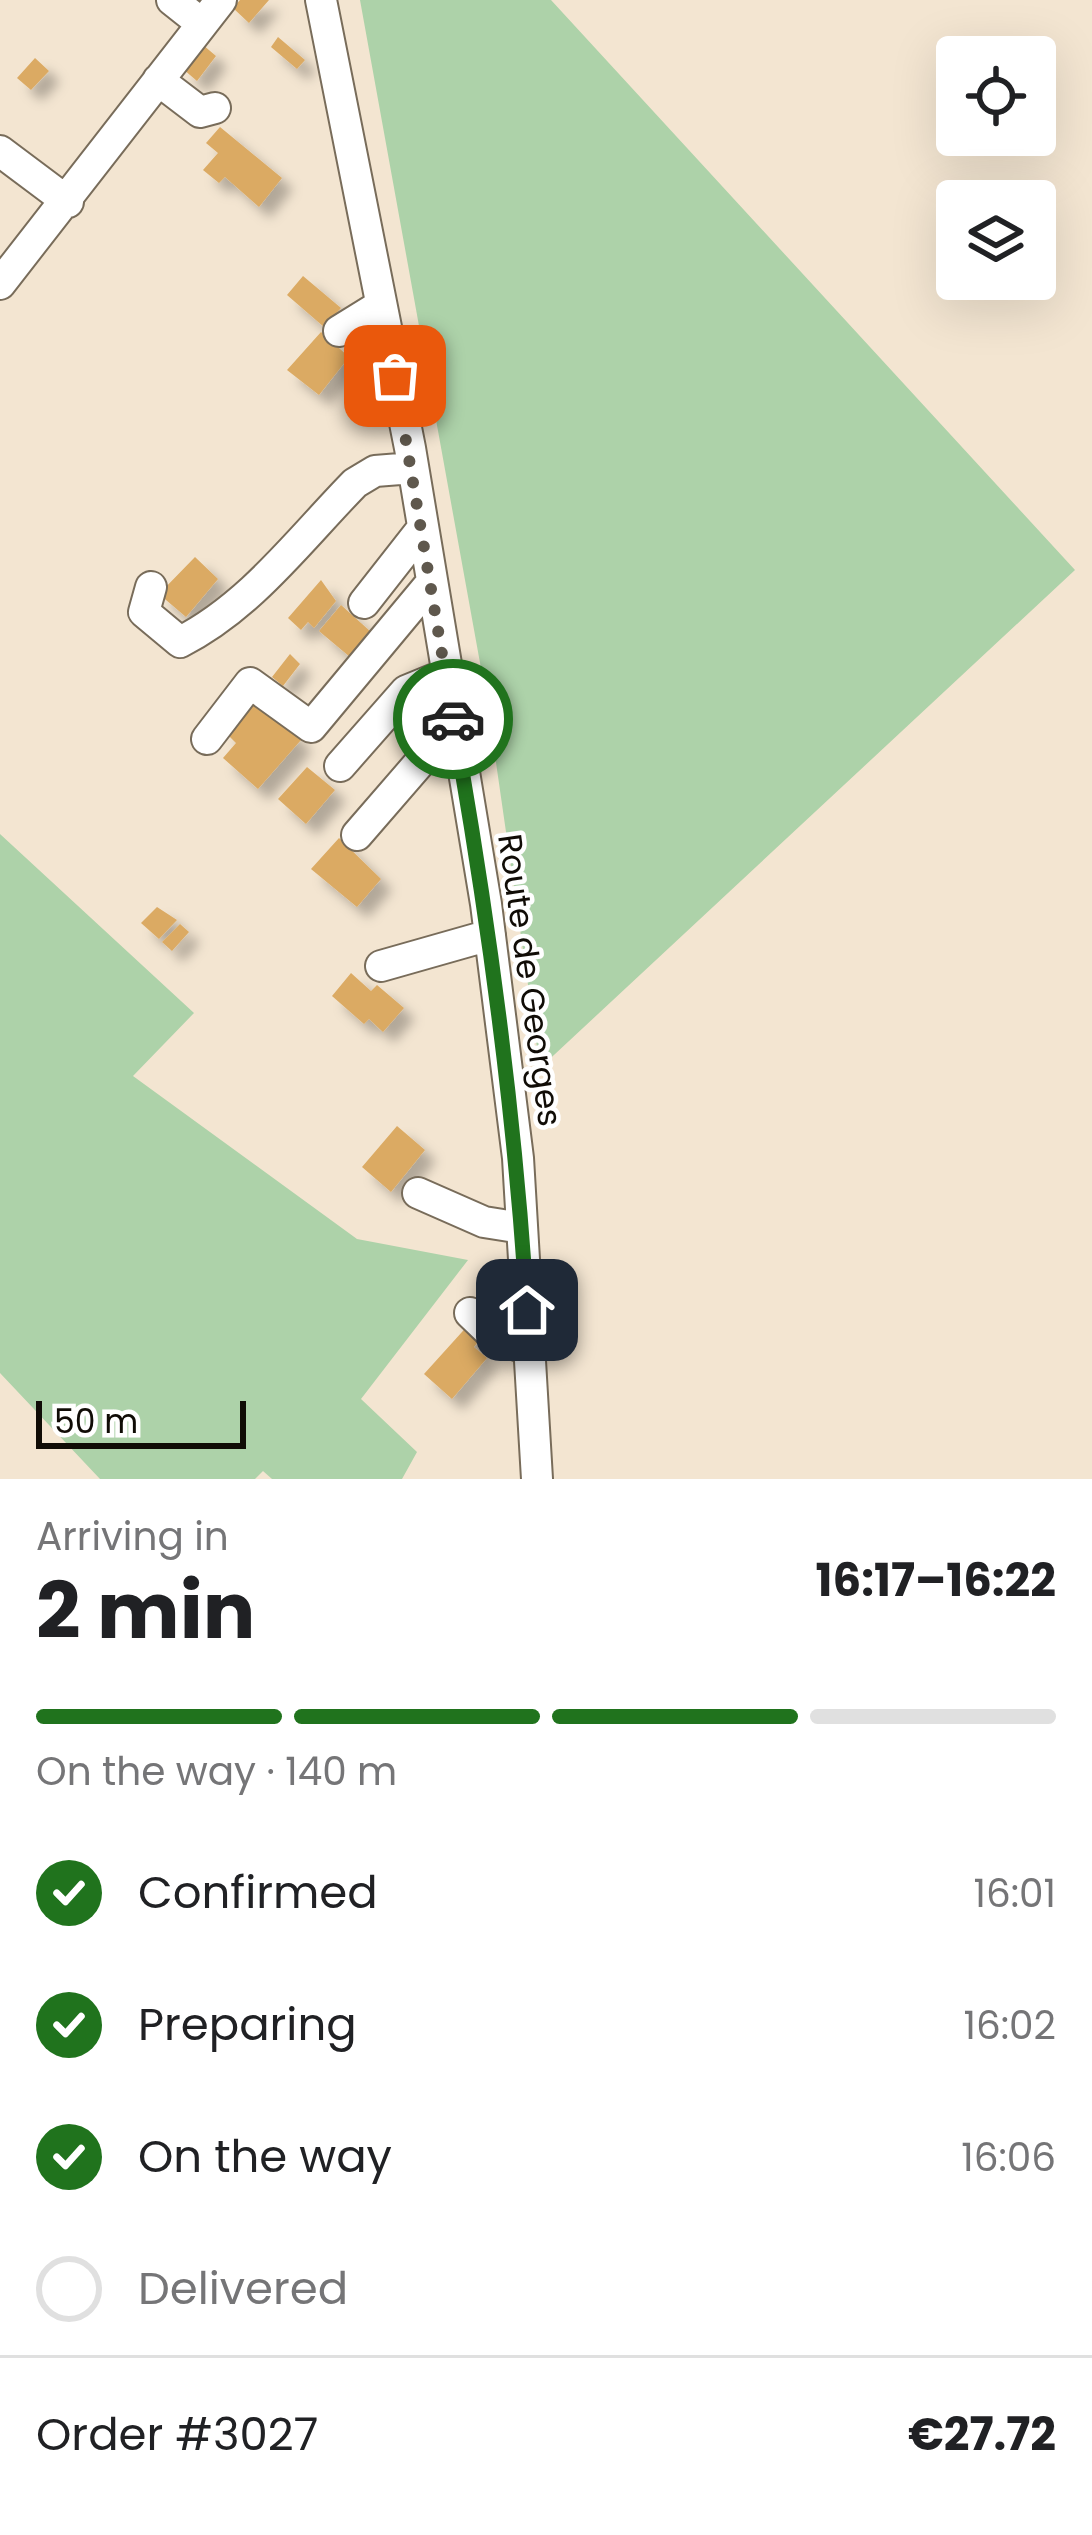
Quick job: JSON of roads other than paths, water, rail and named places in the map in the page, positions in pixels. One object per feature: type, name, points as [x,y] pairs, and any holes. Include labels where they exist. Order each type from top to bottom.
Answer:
[{"type":"street","points":[[6,265],[68,202],[211,12],[172,0]]},
{"type":"street","name":"Route de Georges","points":[[321,0],[413,468],[490,935],[522,1228],[537,1479]]},
{"type":"street","points":[[158,80],[200,112],[215,108]]},
{"type":"street","points":[[0,151],[68,202]]},
{"type":"street","points":[[339,331],[380,305]]},
{"type":"street","points":[[151,586],[144,612],[180,642],[212,625],[251,593],[355,483],[375,471],[413,468]]},
{"type":"street","points":[[364,603],[422,529]]},
{"type":"street","points":[[207,739],[250,682],[311,727],[431,583]]},
{"type":"street","points":[[340,766],[406,691],[445,675]]},
{"type":"street","points":[[357,835],[454,723]]},
{"type":"street","points":[[381,966],[490,935]]},
{"type":"street","points":[[418,1193],[484,1222],[522,1228]]},
{"type":"street","points":[[470,1312],[495,1337],[530,1350]]}]
